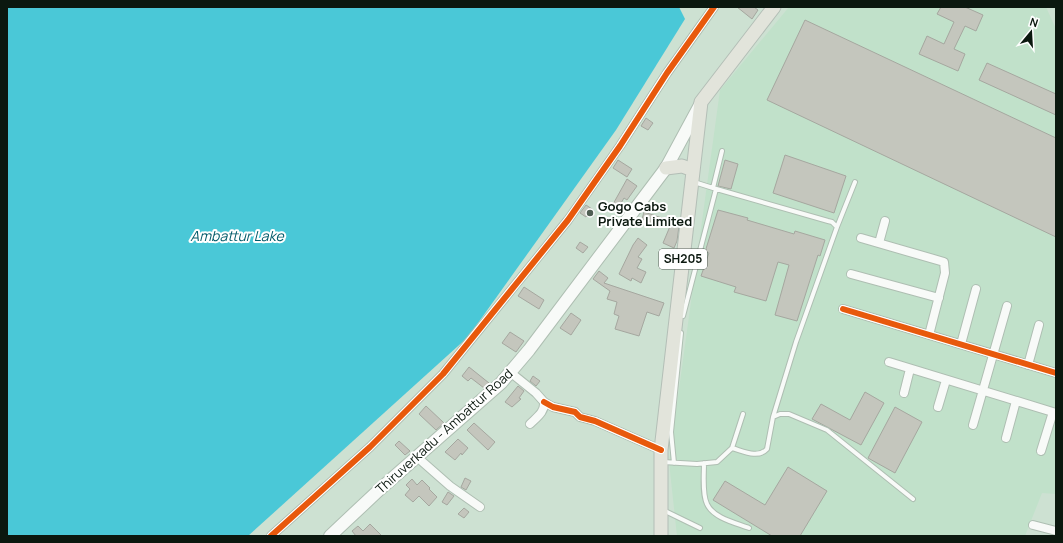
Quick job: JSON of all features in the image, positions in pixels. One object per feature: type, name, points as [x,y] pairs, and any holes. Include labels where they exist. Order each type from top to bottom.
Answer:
[{"type":"main road","points":[[701,102],[774,7]]},
{"type":"main road","name":"Thiruverkadu - Ambattur Road","points":[[330,536],[379,490],[486,396],[530,350],[666,168],[701,102]]},
{"type":"main road","name":"SH205","points":[[661,536],[660,456],[701,102]]},
{"type":"main road","points":[[666,168],[682,166],[692,176]]},
{"type":"street","points":[[271,536],[370,446],[443,374],[568,220],[620,146],[667,73],[714,7]]},
{"type":"street","points":[[879,243],[885,221]]},
{"type":"street","points":[[861,238],[944,262],[945,273],[929,335]]},
{"type":"street","points":[[852,274],[939,298]]},
{"type":"street","points":[[961,344],[976,289]]},
{"type":"street","points":[[972,424],[1007,306]]},
{"type":"street","points":[[843,309],[1056,373]]},
{"type":"street","points":[[1028,365],[1039,325]]},
{"type":"street","points":[[889,362],[1054,412],[1041,452]]},
{"type":"street","points":[[904,393],[910,369]]},
{"type":"street","points":[[510,372],[536,393],[544,402],[553,407],[575,412],[580,417],[595,421],[660,456]]},
{"type":"street","points":[[938,407],[946,380]]},
{"type":"street","points":[[1006,438],[1016,401]]},
{"type":"street","points":[[530,424],[542,412],[544,402]]},
{"type":"street","points":[[417,457],[450,486],[480,506]]},
{"type":"street","points":[[1033,524],[1056,531]]},
{"type":"lane","points":[[682,322],[715,189],[722,151]]},
{"type":"lane","points":[[692,176],[715,189],[832,222],[837,227]]},
{"type":"lane","points":[[732,448],[756,454],[764,453],[767,449],[773,417],[796,342],[837,227],[855,182]]},
{"type":"lane","points":[[674,463],[671,432],[681,330]]},
{"type":"lane","points":[[660,456],[674,463],[717,462],[732,448],[743,414]]},
{"type":"lane","points":[[773,417],[780,414],[789,414],[827,430],[913,499]]},
{"type":"lane","points":[[704,463],[706,503],[710,510],[717,516],[749,528]]},
{"type":"lane","points":[[661,509],[700,528]]},
{"type":"shaded area","points":[[789,7],[1046,7],[1056,29],[1056,494],[1042,493],[1025,536],[677,536],[669,462],[720,90]]},
{"type":"water","name":"Ambattur Lake","points":[[7,7],[679,7],[685,19],[616,130],[468,337],[248,536],[7,536]]},
{"type":"building","points":[[737,7],[754,7],[758,10],[752,19]]},
{"type":"building","points":[[941,7],[965,7],[983,15],[976,31],[965,26],[954,49],[965,54],[958,71],[919,54],[927,36],[944,44],[954,22],[937,14]]},
{"type":"building","points":[[805,20],[1056,138],[1056,237],[767,100]]},
{"type":"building","points":[[987,63],[1056,94],[1056,115],[979,80]]},
{"type":"building","points":[[646,118],[653,123],[648,130],[641,126]]},
{"type":"building","points":[[785,155],[846,176],[834,213],[773,193]]},
{"type":"building","points":[[618,160],[632,169],[627,177],[613,168]]},
{"type":"building","points":[[725,160],[738,164],[731,189],[718,186]]},
{"type":"building","points":[[627,179],[637,186],[627,200],[624,198],[617,210],[612,206]]},
{"type":"building","points":[[586,205],[592,209],[586,217],[580,213]]},
{"type":"building","points":[[718,210],[748,218],[747,220],[794,234],[795,231],[825,240],[820,256],[818,255],[797,321],[775,315],[789,265],[778,262],[766,301],[734,292],[736,287],[701,276],[709,253],[705,252]]},
{"type":"building","points":[[644,212],[662,218],[660,226],[642,219]]},
{"type":"building","points":[[671,224],[679,226],[677,241],[674,248],[663,243]]},
{"type":"building","points":[[638,238],[647,245],[638,257],[642,259],[637,268],[646,272],[641,283],[632,278],[631,281],[619,274]]},
{"type":"building","points":[[580,242],[588,247],[583,253],[576,248]]},
{"type":"building","points":[[599,271],[608,278],[604,283],[664,303],[659,316],[647,312],[639,336],[615,329],[619,316],[614,314],[617,302],[607,299],[610,291],[593,279]]},
{"type":"building","points":[[524,287],[544,300],[539,309],[518,296]]},
{"type":"building","points":[[571,313],[581,320],[571,335],[560,328]]},
{"type":"building","points":[[510,332],[524,341],[516,352],[502,343]]},
{"type":"building","points":[[469,367],[489,383],[484,388],[471,378],[468,381],[462,376]]},
{"type":"building","points":[[533,376],[540,381],[536,386],[530,381]]},
{"type":"building","points":[[518,386],[524,391],[519,398],[521,399],[512,407],[505,402]]},
{"type":"building","points":[[865,392],[884,403],[861,445],[812,419],[821,404],[850,420]]},
{"type":"building","points":[[426,406],[444,423],[436,430],[419,414]]},
{"type":"building","points":[[895,407],[922,422],[895,473],[868,458]]},
{"type":"building","points":[[474,423],[495,442],[488,450],[467,430]]},
{"type":"building","points":[[458,439],[468,448],[455,460],[445,452]]},
{"type":"building","points":[[399,441],[410,451],[405,455],[395,445]]},
{"type":"building","points":[[788,467],[827,491],[800,536],[772,536],[713,500],[725,481],[765,505]]},
{"type":"building","points":[[465,478],[471,481],[466,490],[461,487]]},
{"type":"building","points":[[412,479],[417,485],[422,480],[437,497],[429,506],[419,496],[413,502],[405,495],[410,489],[406,485]]},
{"type":"building","points":[[448,492],[454,496],[447,505],[442,502]]},
{"type":"building","points":[[464,508],[469,512],[464,518],[458,514]]},
{"type":"building","points":[[370,524],[382,536],[356,536],[352,531],[358,526],[363,531]]},
{"type":"cycle path","points":[[271,536],[370,447],[443,374],[568,220],[620,146],[667,73],[714,7]]},
{"type":"cycle path","points":[[843,309],[1056,373]]},
{"type":"cycle path","points":[[544,402],[553,407],[575,412],[580,417],[595,421],[661,450]]},
{"type":"place","name":"Gogo Cabs Private Limited","points":[[590,213]]}]
